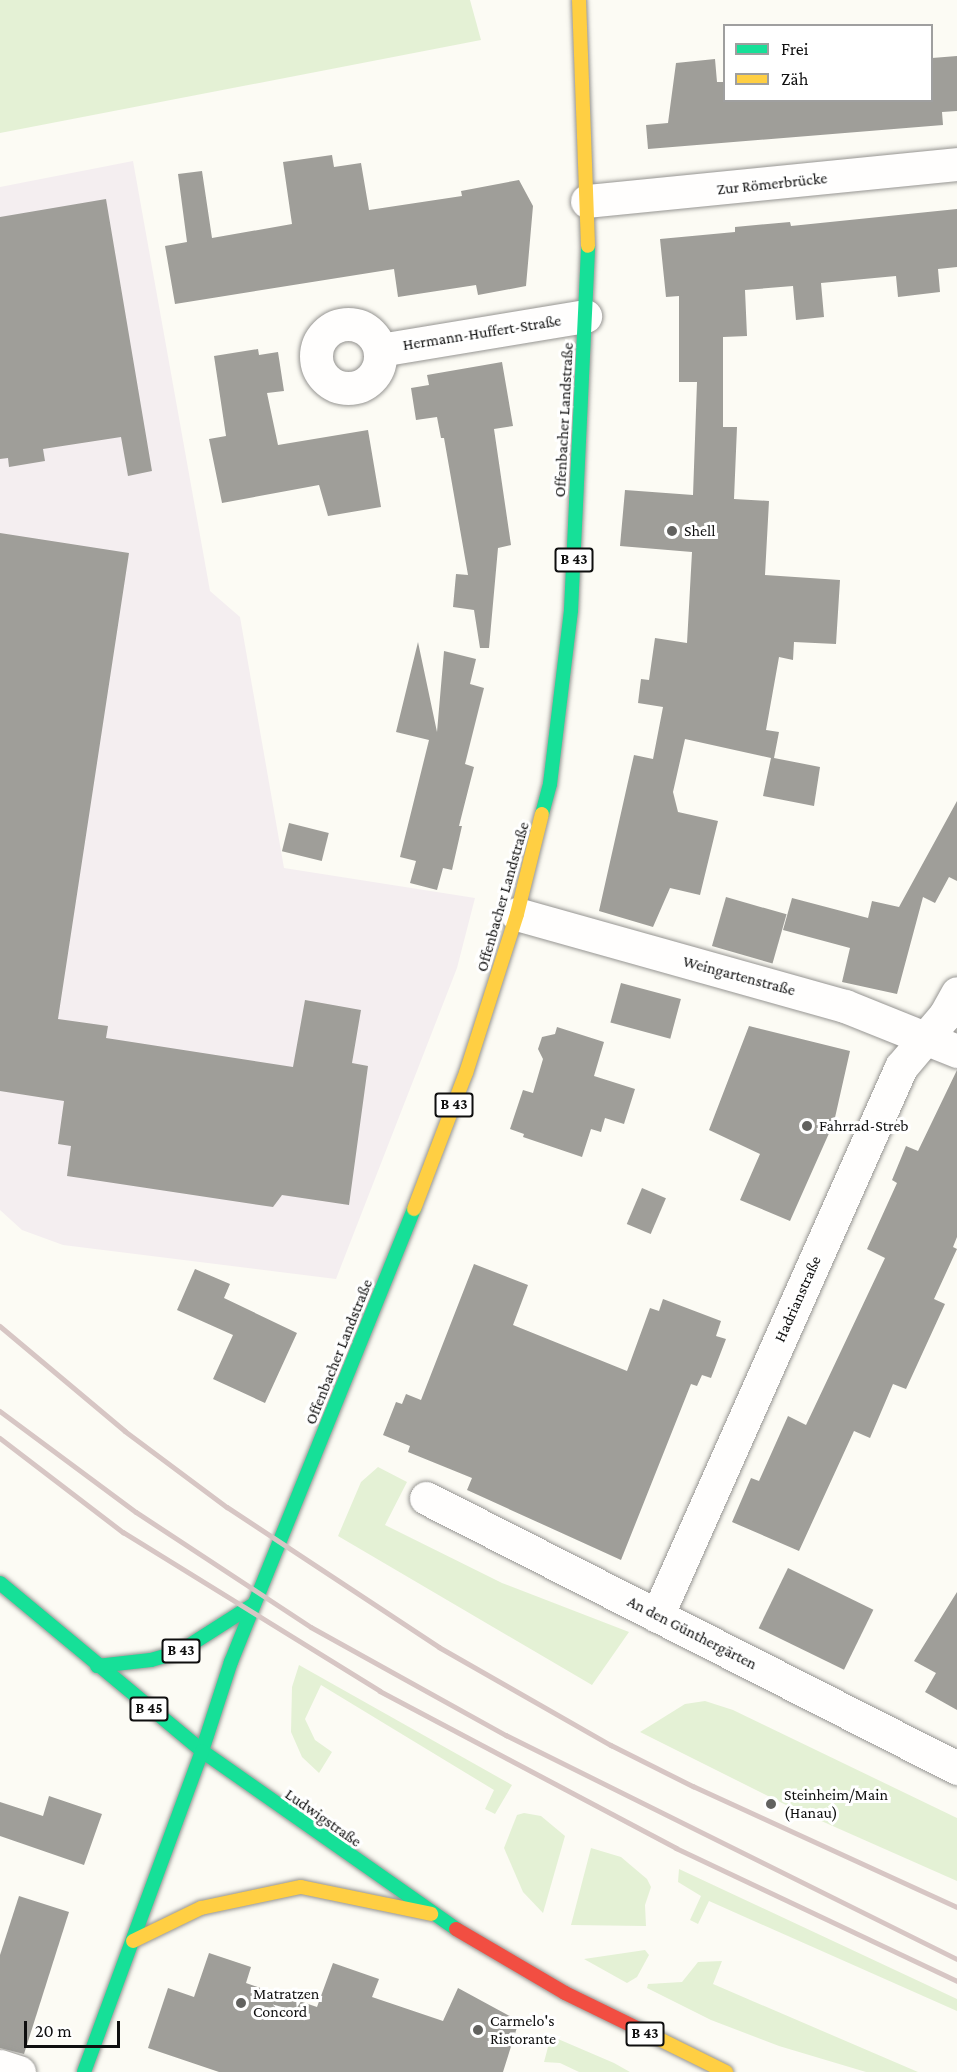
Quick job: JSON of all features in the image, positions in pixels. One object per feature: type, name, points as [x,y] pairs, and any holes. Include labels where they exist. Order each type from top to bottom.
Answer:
[{"type":"main road","name":"Offenbacher Landstraße","points":[[202,1751],[254,1604],[430,1170],[518,914],[550,784],[565,674],[585,316],[588,201],[579,0]]},
{"type":"main road","name":"B 45","points":[[0,1583],[202,1751]]},
{"type":"main road","name":"B 43","points":[[97,1666],[151,1660],[179,1652],[254,1604]]},
{"type":"main road","name":"Ludwigstraße","points":[[202,1751],[431,1914],[565,1993],[726,2072]]},
{"type":"main road","points":[[84,2072],[202,1751]]},
{"type":"main road","points":[[133,1941],[201,1908],[301,1887],[431,1914]]},
{"type":"street","name":"Zur Römerbrücke","points":[[588,201],[957,164]]},
{"type":"street","name":"Hermann-Huffert-Straße","points":[[380,350],[585,316]]},
{"type":"street","name":"Weingartenstraße","points":[[518,914],[802,993],[924,1036],[957,1051]]},
{"type":"street","name":"Hadrianstraße","points":[[657,1616],[901,1067],[924,1036],[945,1014],[957,993]]},
{"type":"street","name":"An den Günthergärten","points":[[426,1498],[957,1768]]},
{"type":"street","points":[[0,2066],[19,2072]]},
{"type":"shaded area","points":[[133,161],[210,591],[240,617],[284,868],[475,898],[457,968],[336,1279],[63,1245],[22,1230],[0,1210],[0,187]]},
{"type":"green space","points":[[0,0],[470,0],[481,40],[0,133]]},
{"type":"green space","points":[[378,1467],[407,1482],[385,1525],[502,1583],[629,1632],[592,1685],[338,1536],[361,1482]]},
{"type":"green space","points":[[299,1665],[512,1785],[495,1814],[485,1809],[494,1790],[321,1685],[305,1719],[315,1740],[332,1752],[319,1773],[302,1757],[291,1732],[292,1687]]},
{"type":"green space","points":[[705,1701],[733,1710],[957,1818],[957,1881],[792,1808],[640,1732],[685,1704]]},
{"type":"green space","points":[[524,1813],[541,1816],[565,1836],[543,1913],[523,1892],[504,1848],[517,1815]]},
{"type":"green space","points":[[591,1848],[621,1857],[647,1879],[651,1887],[645,1905],[646,1926],[571,1925]]},
{"type":"green space","points":[[679,1869],[957,1999],[957,2011],[709,1901],[698,1924],[690,1920],[701,1896],[678,1882]]},
{"type":"green space","points":[[645,1950],[649,1955],[637,1977],[627,1983],[584,1959]]},
{"type":"green space","points":[[722,1961],[713,1984],[918,2072],[866,2072],[779,2046],[711,2020],[647,1988],[648,1984],[682,1982],[698,1962]]},
{"type":"green space","points":[[551,2036],[630,2072],[579,2072],[560,2063],[544,2062]]},
{"type":"building","points":[[957,56],[957,111],[942,112],[943,125],[648,149],[646,125],[668,123],[676,63],[715,59],[717,82],[723,82],[723,102],[933,102],[933,58]]},
{"type":"building","points":[[332,155],[334,167],[361,163],[369,210],[462,196],[461,191],[519,180],[533,206],[526,286],[478,295],[476,285],[398,297],[394,269],[175,304],[165,246],[187,242],[178,174],[202,171],[212,238],[292,224],[283,162]]},
{"type":"building","points":[[106,199],[152,471],[128,476],[121,437],[43,449],[45,461],[9,467],[8,458],[0,459],[0,217]]},
{"type":"building","points":[[957,209],[957,267],[938,269],[940,292],[898,297],[896,276],[821,283],[824,317],[796,320],[793,286],[745,290],[747,336],[723,337],[723,427],[737,427],[734,499],[769,501],[765,575],[840,580],[836,644],[794,642],[793,660],[779,657],[766,730],[779,732],[774,758],[820,767],[814,806],[763,796],[771,758],[685,739],[673,792],[678,812],[718,821],[700,895],[670,888],[653,927],[599,911],[634,755],[653,759],[663,707],[638,703],[641,679],[649,680],[655,638],[687,643],[692,552],[620,546],[625,490],[693,495],[697,382],[679,382],[679,296],[666,297],[660,239],[735,232],[735,227],[790,222],[791,226]]},
{"type":"building","points":[[258,349],[259,355],[278,352],[284,391],[267,393],[278,445],[368,430],[381,507],[328,516],[319,485],[222,503],[209,439],[226,436],[214,356]]},
{"type":"building","points":[[502,362],[513,426],[494,429],[511,545],[498,548],[489,648],[480,648],[474,610],[453,607],[456,574],[468,575],[444,438],[441,438],[437,417],[416,420],[411,388],[429,385],[427,375]]},
{"type":"building","points":[[0,533],[129,553],[58,1019],[108,1026],[106,1038],[293,1067],[305,1000],[361,1010],[352,1063],[368,1066],[349,1205],[282,1195],[273,1207],[67,1176],[71,1146],[58,1144],[64,1101],[0,1091]]},
{"type":"building","points":[[418,642],[437,732],[444,651],[476,659],[470,684],[484,688],[465,764],[474,767],[459,826],[462,826],[452,870],[443,868],[437,890],[410,883],[416,861],[400,857],[429,740],[396,732]]},
{"type":"building","points":[[957,801],[957,881],[949,877],[935,903],[923,897],[897,994],[842,982],[850,948],[783,930],[792,898],[868,918],[872,901],[899,907]]},
{"type":"building","points":[[289,823],[329,833],[322,861],[282,851]]},
{"type":"building","points":[[726,897],[787,914],[773,963],[712,946]]},
{"type":"building","points":[[621,983],[681,999],[670,1039],[610,1023]]},
{"type":"building","points":[[749,1026],[850,1051],[834,1122],[790,1221],[740,1200],[760,1154],[709,1130]]},
{"type":"building","points":[[557,1027],[604,1042],[594,1076],[635,1089],[624,1124],[605,1118],[601,1132],[591,1129],[582,1157],[523,1137],[524,1134],[510,1129],[523,1090],[533,1093],[543,1059],[538,1049],[542,1037],[555,1034]]},
{"type":"building","points":[[957,1070],[957,1237],[953,1247],[957,1249],[934,1299],[945,1304],[906,1389],[893,1384],[870,1438],[854,1431],[799,1551],[732,1522],[751,1478],[759,1481],[788,1416],[806,1425],[885,1258],[867,1249],[897,1183],[892,1180],[906,1146],[918,1151]]},
{"type":"building","points":[[642,1188],[666,1198],[651,1234],[627,1224]]},
{"type":"building","points":[[474,1264],[528,1285],[513,1325],[627,1371],[650,1308],[659,1311],[663,1299],[721,1321],[716,1336],[726,1339],[711,1378],[702,1375],[697,1386],[691,1384],[621,1560],[467,1490],[472,1478],[408,1452],[410,1446],[383,1435],[396,1402],[402,1404],[406,1394],[421,1400]]},
{"type":"building","points":[[195,1269],[230,1284],[224,1298],[297,1333],[265,1403],[213,1379],[233,1335],[177,1310]]},
{"type":"building","points":[[788,1568],[873,1610],[844,1670],[759,1628]]},
{"type":"building","points":[[957,1592],[957,1710],[925,1692],[936,1673],[914,1661]]},
{"type":"building","points":[[49,1796],[102,1814],[84,1865],[0,1836],[0,1802],[43,1816]]},
{"type":"building","points":[[19,1896],[69,1912],[24,2054],[0,2048],[0,1955]]},
{"type":"building","points":[[209,1953],[251,1967],[246,1983],[317,2007],[333,1963],[379,1979],[372,1997],[443,2021],[458,1988],[519,2021],[503,2072],[219,2072],[148,2048],[168,1988],[194,1997]]},
{"type":"railway","points":[[0,1326],[125,1431],[227,1507],[439,1647],[611,1745],[693,1786],[957,1907]]},
{"type":"railway","points":[[0,1411],[136,1512],[311,1627],[506,1735],[957,1959]]},
{"type":"railway","points":[[0,1438],[123,1532],[380,1691],[676,1848],[957,1981]]},
{"type":"traffic: fast","points":[[542,814],[550,784],[571,610],[588,246]]},
{"type":"traffic: fast","points":[[202,1751],[231,1662],[414,1209]]},
{"type":"traffic: fast","points":[[0,1583],[202,1751],[456,1929]]},
{"type":"traffic: fast","points":[[97,1666],[151,1660],[179,1652],[254,1604]]},
{"type":"traffic: fast","points":[[84,2072],[202,1751]]},
{"type":"traffic: slow","points":[[579,0],[588,246]]},
{"type":"traffic: slow","points":[[414,1209],[466,1073],[517,914],[542,814]]},
{"type":"traffic: slow","points":[[133,1941],[201,1908],[301,1887],[431,1914]]},
{"type":"traffic: slow","points":[[649,2034],[726,2072]]},
{"type":"traffic: jam","points":[[456,1929],[565,1993],[649,2034]]},
{"type":"place","name":"Shell","points":[[672,531]]},
{"type":"place","name":"Fahrrad-Streb","points":[[807,1126]]},
{"type":"place","name":"Steinheim/Main (Hanau)","points":[[771,1804]]},
{"type":"place","name":"Matratzen Concord","points":[[241,2003]]},
{"type":"place","name":"Carmelo's Ristorante","points":[[478,2030]]}]
